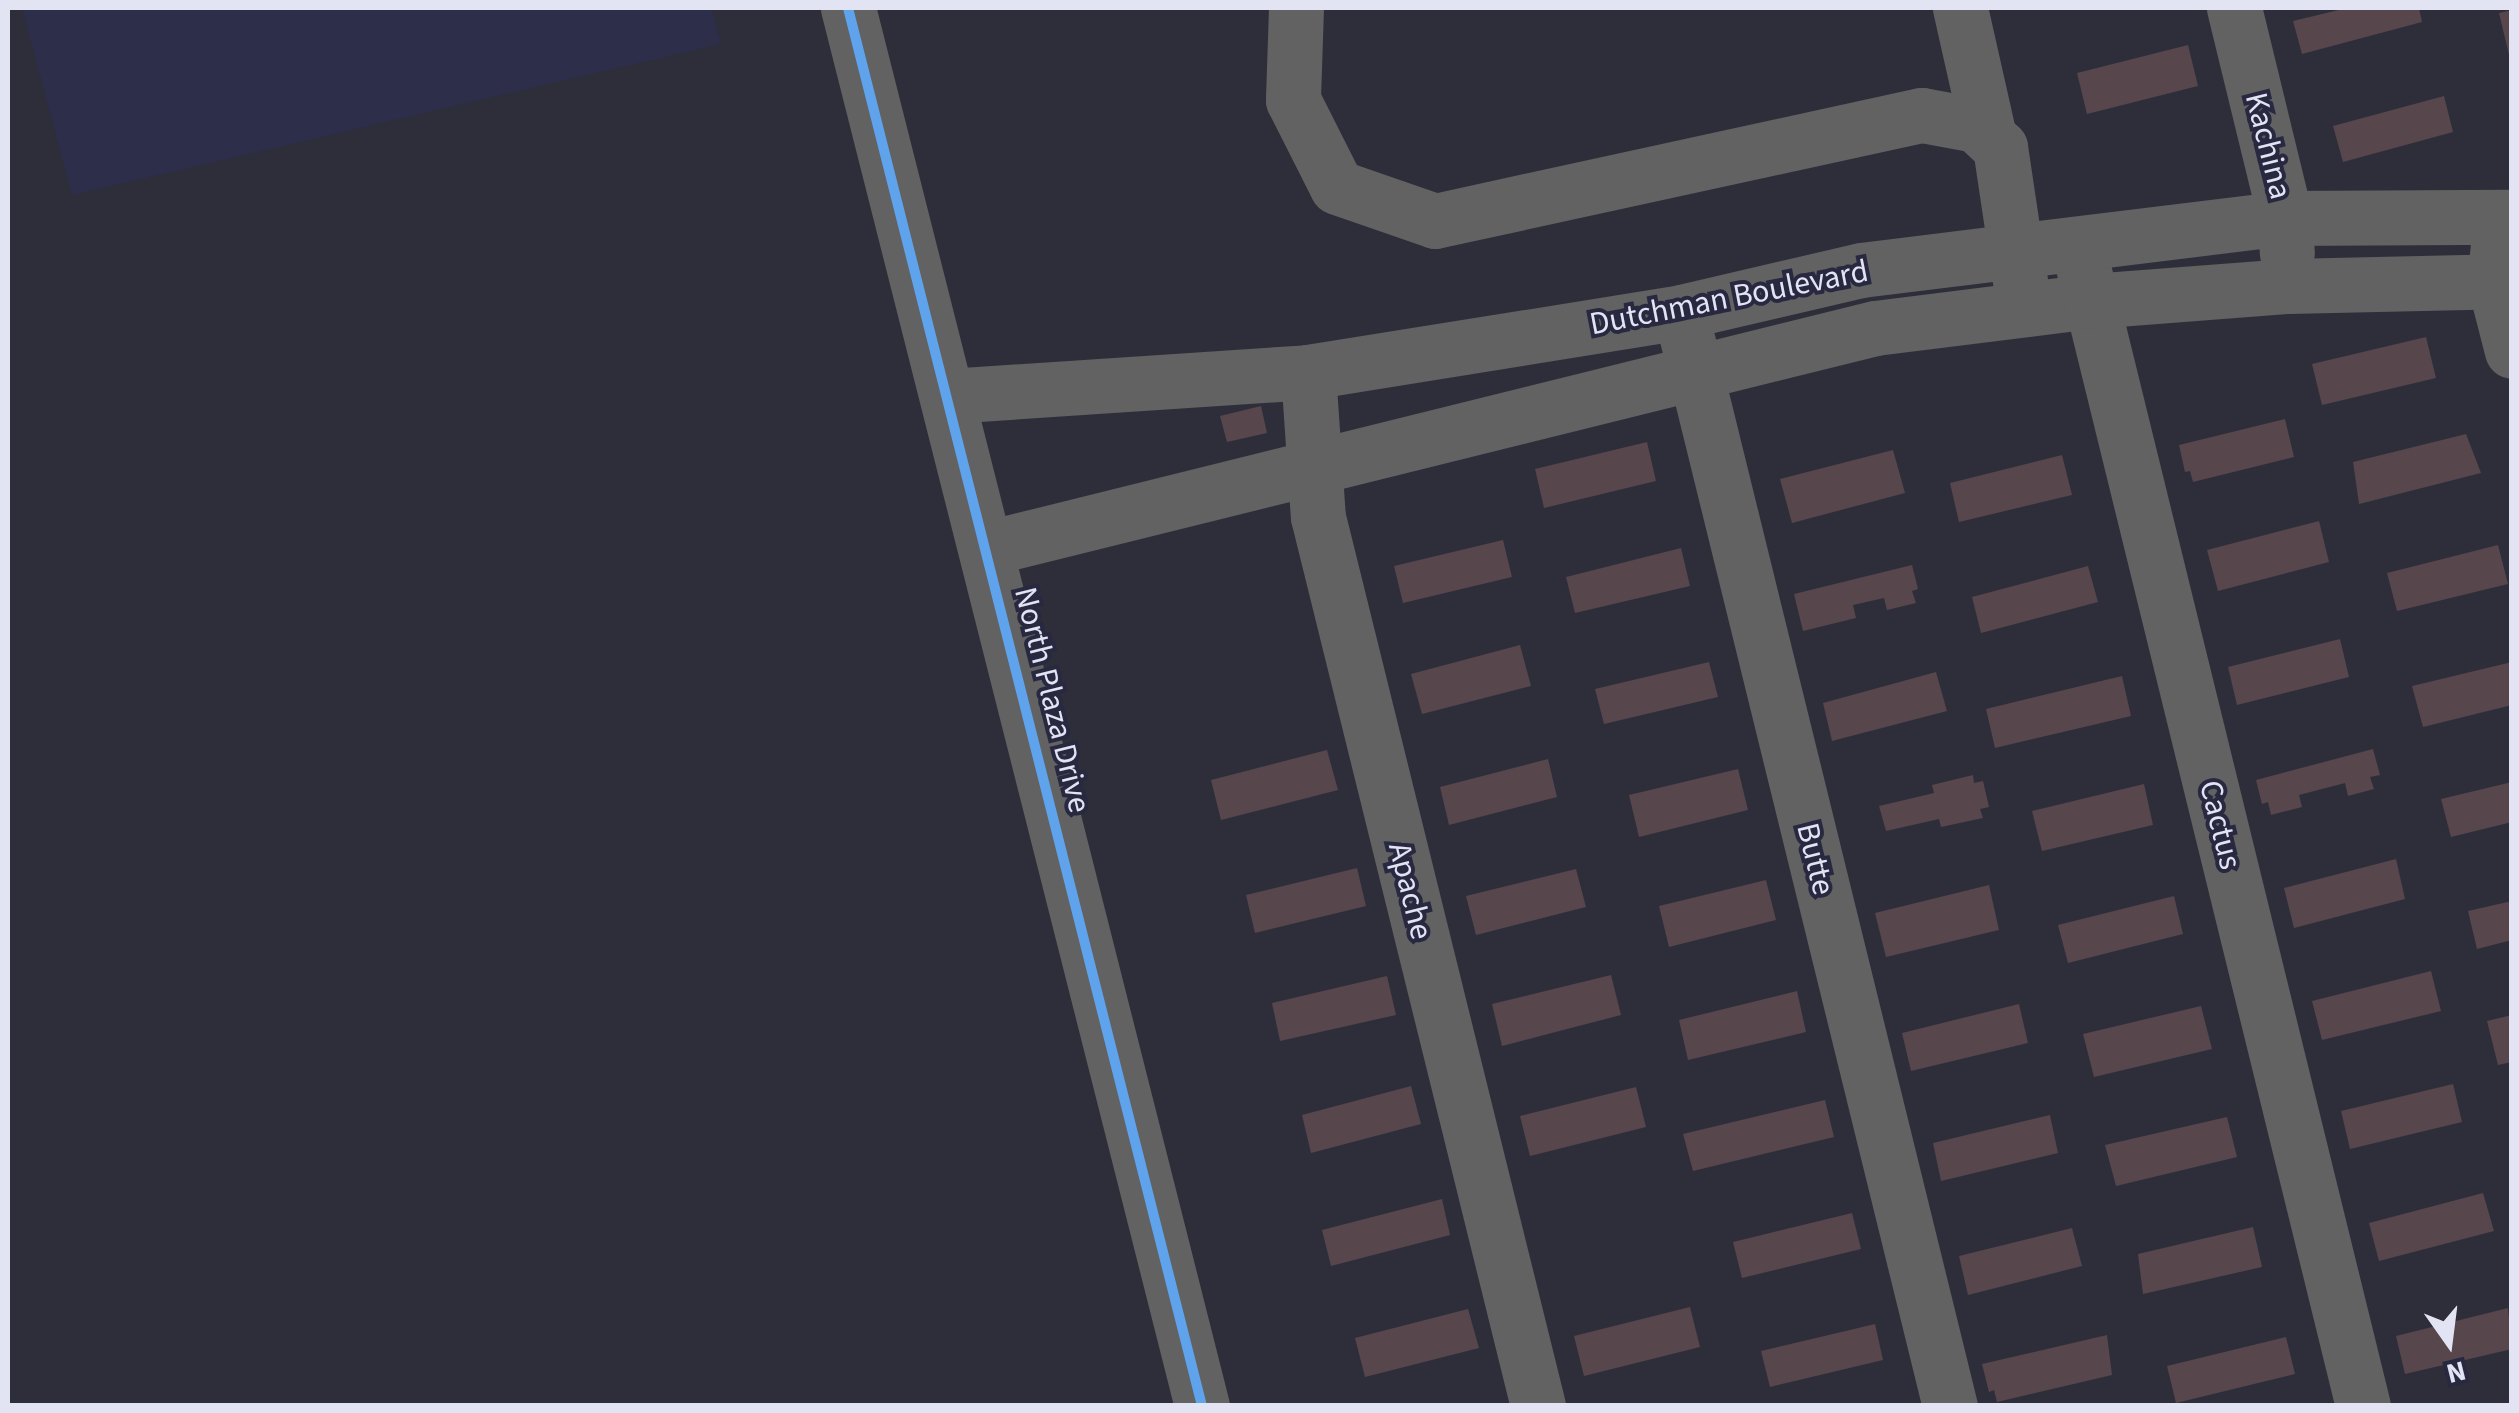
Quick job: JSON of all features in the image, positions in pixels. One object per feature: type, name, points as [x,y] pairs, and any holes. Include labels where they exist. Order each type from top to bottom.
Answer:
[{"type":"street","name":"North Plaza Drive","points":[[848,8],[988,548],[1202,1406]]},
{"type":"street","points":[[1296,8],[1293,100],[1337,187],[1435,221],[1922,115],[1976,125],[2000,148],[2024,309]]},
{"type":"street","points":[[1960,8],[1989,137]]},
{"type":"street","name":"Kachina","points":[[2234,8],[2285,218],[2288,286]]},
{"type":"street","name":"Dutchman Boulevard","points":[[948,396],[1308,372],[1681,312],[1861,270],[2285,218],[2507,217]]},
{"type":"street","points":[[2507,217],[2503,281],[2512,350]]},
{"type":"street","name":"Cactus","points":[[2078,245],[2363,1406]]},
{"type":"street","name":"Dutchman Boulevard","points":[[988,548],[1316,470],[1694,370],[1875,328],[2091,301],[2288,286],[2503,281]]},
{"type":"street","name":"Butte","points":[[1681,312],[1950,1406]]},
{"type":"street","name":"Apache","points":[[1308,372],[1318,517],[1538,1406]]},
{"type":"shaded area","points":[[22,8],[711,8],[721,44],[72,195]]},
{"type":"building","points":[[2347,8],[2419,8],[2422,22],[2302,54],[2293,21]]},
{"type":"building","points":[[2512,10],[2512,59],[2510,59],[2499,13]]},
{"type":"building","points":[[2188,45],[2198,86],[2087,114],[2077,73]]},
{"type":"building","points":[[2444,96],[2453,132],[2343,162],[2333,126]]},
{"type":"building","points":[[2426,337],[2436,378],[2322,405],[2312,364]]},
{"type":"building","points":[[1261,406],[1267,433],[1227,442],[1220,416]]},
{"type":"building","points":[[2285,419],[2294,457],[2193,482],[2190,471],[2185,472],[2179,445]]},
{"type":"building","points":[[2466,434],[2481,473],[2359,504],[2353,462]]},
{"type":"building","points":[[1647,442],[1656,481],[1544,508],[1535,469]]},
{"type":"building","points":[[1893,450],[1905,493],[1792,523],[1780,479]]},
{"type":"building","points":[[2062,455],[2072,495],[1959,522],[1950,483]]},
{"type":"building","points":[[2319,521],[2329,562],[2218,591],[2207,550]]},
{"type":"building","points":[[1503,540],[1512,577],[1403,603],[1394,566]]},
{"type":"building","points":[[2498,545],[2508,584],[2397,611],[2387,573]]},
{"type":"building","points":[[1681,548],[1690,586],[1575,613],[1566,577]]},
{"type":"building","points":[[1912,565],[1918,589],[1912,591],[1916,603],[1887,610],[1884,598],[1853,605],[1856,618],[1803,631],[1794,594]]},
{"type":"building","points":[[2088,566],[2098,602],[1981,633],[1972,597]]},
{"type":"building","points":[[2340,639],[2349,677],[2237,705],[2228,667]]},
{"type":"building","points":[[1520,645],[1531,686],[1422,714],[1411,674]]},
{"type":"building","points":[[1709,662],[1718,697],[1604,724],[1595,689]]},
{"type":"building","points":[[2512,662],[2512,705],[2423,727],[2412,686]]},
{"type":"building","points":[[1936,672],[1947,711],[1832,741],[1823,703]]},
{"type":"building","points":[[2122,676],[2131,716],[1995,748],[1986,709]]},
{"type":"building","points":[[2373,749],[2380,775],[2370,777],[2374,789],[2348,796],[2345,783],[2299,795],[2302,807],[2271,815],[2268,802],[2262,804],[2256,780]]},
{"type":"building","points":[[1327,750],[1338,790],[1221,820],[1211,780]]},
{"type":"building","points":[[1548,759],[1557,797],[1449,825],[1440,787]]},
{"type":"building","points":[[1738,769],[1748,810],[1639,837],[1629,795]]},
{"type":"building","points":[[1973,775],[1974,783],[1983,781],[1989,807],[1980,809],[1983,818],[1941,827],[1939,819],[1886,831],[1879,806],[1934,793],[1932,785]]},
{"type":"building","points":[[2512,782],[2512,822],[2451,837],[2441,799]]},
{"type":"building","points":[[2144,784],[2153,825],[2042,851],[2032,811]]},
{"type":"building","points":[[2396,859],[2405,899],[2294,928],[2284,888]]},
{"type":"building","points":[[1357,868],[1366,906],[1255,933],[1246,895]]},
{"type":"building","points":[[1576,869],[1586,907],[1476,935],[1466,896]]},
{"type":"building","points":[[1766,880],[1776,920],[1669,947],[1659,906]]},
{"type":"building","points":[[1989,885],[1999,930],[1886,957],[1875,913]]},
{"type":"building","points":[[2174,896],[2183,934],[2068,963],[2058,925]]},
{"type":"building","points":[[2512,901],[2512,940],[2477,949],[2468,911]]},
{"type":"building","points":[[2431,971],[2441,1011],[2322,1040],[2312,1001]]},
{"type":"building","points":[[1611,975],[1621,1015],[1502,1046],[1492,1004]]},
{"type":"building","points":[[1387,976],[1396,1015],[1280,1041],[1272,1003]]},
{"type":"building","points":[[1797,991],[1806,1032],[1688,1060],[1679,1020]]},
{"type":"building","points":[[2019,1004],[2028,1043],[1911,1071],[1902,1033]]},
{"type":"building","points":[[2201,1006],[2212,1049],[2094,1077],[2083,1034]]},
{"type":"building","points":[[2512,1015],[2512,1062],[2498,1065],[2487,1021]]},
{"type":"building","points":[[2453,1084],[2462,1122],[2350,1149],[2341,1111]]},
{"type":"building","points":[[1411,1086],[1421,1124],[1311,1153],[1302,1115]]},
{"type":"building","points":[[1636,1087],[1646,1127],[1530,1156],[1520,1116]]},
{"type":"building","points":[[1825,1100],[1834,1137],[1693,1171],[1683,1134]]},
{"type":"building","points":[[2050,1115],[2058,1153],[1941,1181],[1933,1143]]},
{"type":"building","points":[[2227,1117],[2237,1157],[2116,1186],[2105,1145]]},
{"type":"building","points":[[2483,1193],[2494,1231],[2379,1261],[2369,1223]]},
{"type":"building","points":[[1442,1199],[1450,1235],[1331,1266],[1322,1230]]},
{"type":"building","points":[[1852,1213],[1861,1249],[1742,1278],[1733,1242]]},
{"type":"building","points":[[2253,1227],[2262,1267],[2143,1294],[2138,1254]]},
{"type":"building","points":[[2072,1228],[2082,1266],[1968,1295],[1959,1256]]},
{"type":"building","points":[[1690,1307],[1700,1347],[1584,1376],[1574,1336]]},
{"type":"building","points":[[2508,1308],[2512,1349],[2405,1374],[2396,1336]]},
{"type":"building","points":[[1468,1309],[1479,1348],[1365,1377],[1355,1338]]},
{"type":"building","points":[[1875,1324],[1883,1360],[1770,1387],[1761,1351]]},
{"type":"building","points":[[2107,1335],[2112,1375],[1997,1402],[1994,1390],[1989,1392],[1982,1364]]},
{"type":"building","points":[[2286,1337],[2295,1374],[2176,1403],[2167,1366]]},
{"type":"cycle path","points":[[848,8],[1202,1406]]}]
